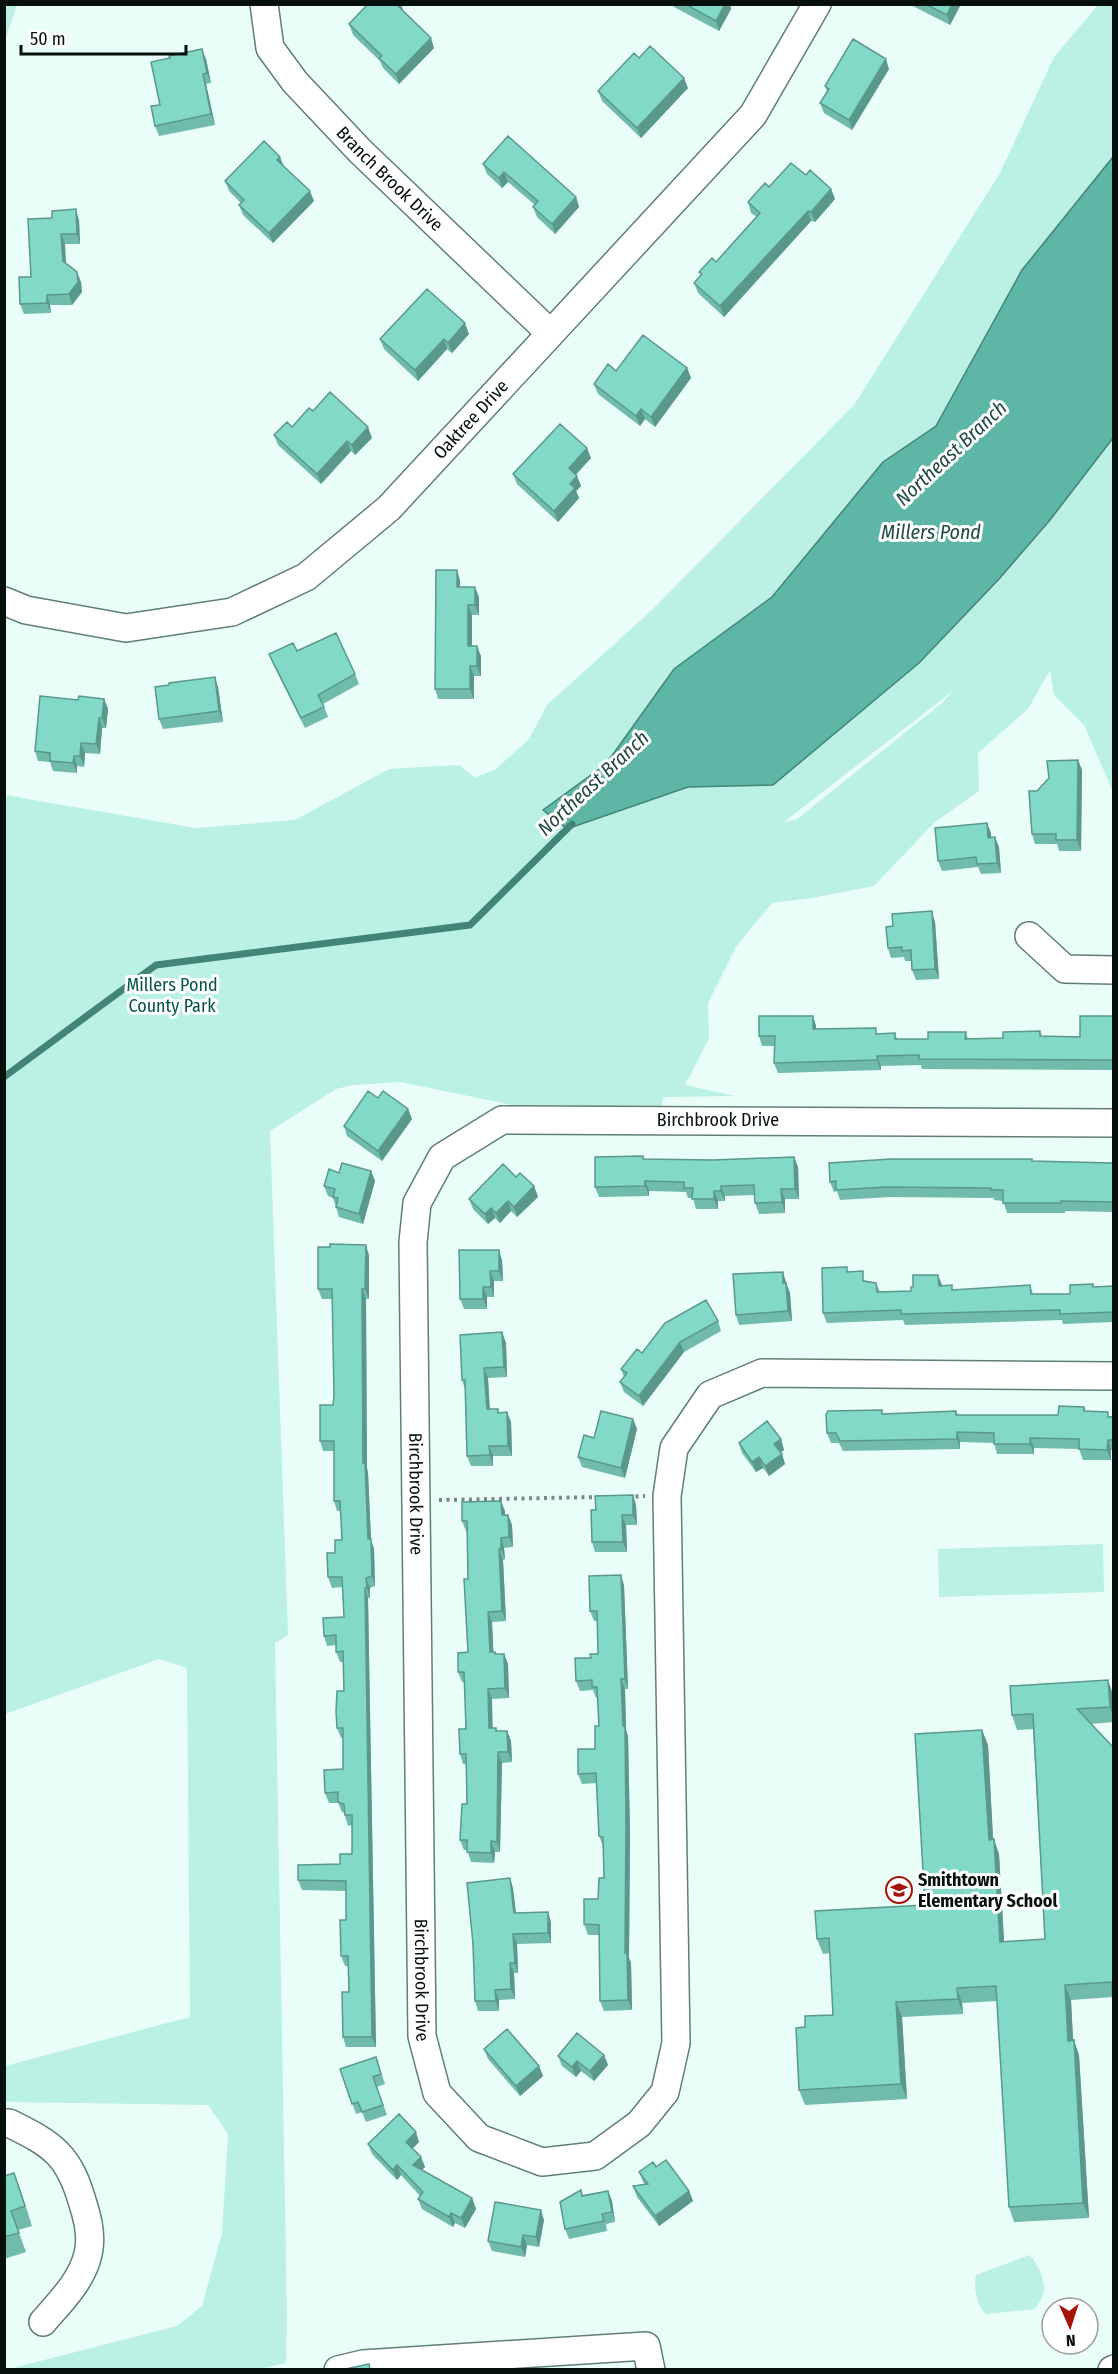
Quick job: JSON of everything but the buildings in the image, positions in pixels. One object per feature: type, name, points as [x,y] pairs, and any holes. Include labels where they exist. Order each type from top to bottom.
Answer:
[{"type":"street","name":"Branch Brook Drive","points":[[264,4],[270,48],[295,81],[360,151],[550,333]]},
{"type":"street","name":"Oaktree Drive","points":[[4,601],[26,609],[126,628],[232,612],[306,577],[389,508],[753,115],[817,4]]},
{"type":"street","points":[[1029,936],[1065,969],[1113,970]]},
{"type":"street","name":"Birchbrook Drive","points":[[1113,1123],[502,1120],[442,1156],[417,1203],[413,1242],[422,2036],[436,2093],[479,2138],[542,2162],[595,2156],[639,2124],[665,2092],[676,2043],[667,1496],[674,1448],[710,1395],[762,1373],[1113,1376]]},
{"type":"street","points":[[4,2123],[9,2123],[41,2138],[65,2159],[76,2180],[86,2213],[90,2238],[88,2253],[82,2269],[69,2292],[43,2322]]},
{"type":"street","points":[[338,2370],[363,2364],[646,2346],[651,2370]]},
{"type":"path","points":[[622,1497],[667,1496]]},
{"type":"path","points":[[417,1500],[610,1497]]},
{"type":"green space","points":[[4,5],[17,5],[5,40]]},
{"type":"green space","name":"Millers Pond County Park","points":[[1098,5],[1113,5],[1113,792],[1084,725],[1054,695],[1050,670],[1028,709],[978,753],[979,791],[935,822],[874,886],[772,903],[736,947],[708,1003],[709,1038],[685,1085],[735,1096],[663,1097],[662,1107],[512,1105],[400,1082],[353,1085],[336,1089],[270,1131],[288,1635],[275,1643],[286,2363],[255,2370],[9,2369],[177,2326],[202,2306],[222,2233],[228,2134],[208,2105],[5,2102],[5,2066],[190,2017],[187,1668],[159,1659],[5,1714],[5,795],[196,828],[295,820],[389,769],[459,765],[475,778],[496,769],[529,739],[547,705],[652,610],[854,405],[1000,173],[1054,57]],"holes":[[[954,690],[941,704],[797,819],[784,822]]]},
{"type":"green space","points":[[1103,1544],[1104,1592],[939,1597],[938,1549]]},
{"type":"green space","points":[[1029,2255],[1038,2266],[1042,2276],[1043,2296],[1040,2296],[1035,2309],[986,2314],[977,2296],[976,2275]]},
{"type":"water","name":"Millers Pond","points":[[1113,157],[1113,438],[1050,520],[999,579],[919,663],[773,785],[688,787],[567,829],[543,810],[606,764],[674,669],[772,597],[883,462],[936,426],[1022,270]]},
{"type":"waterway","name":"Northeast Branch","points":[[4,1077],[156,965],[470,925],[572,824]]},
{"type":"place","name":"Smithtown Elementary School","points":[[899,1890]]}]
